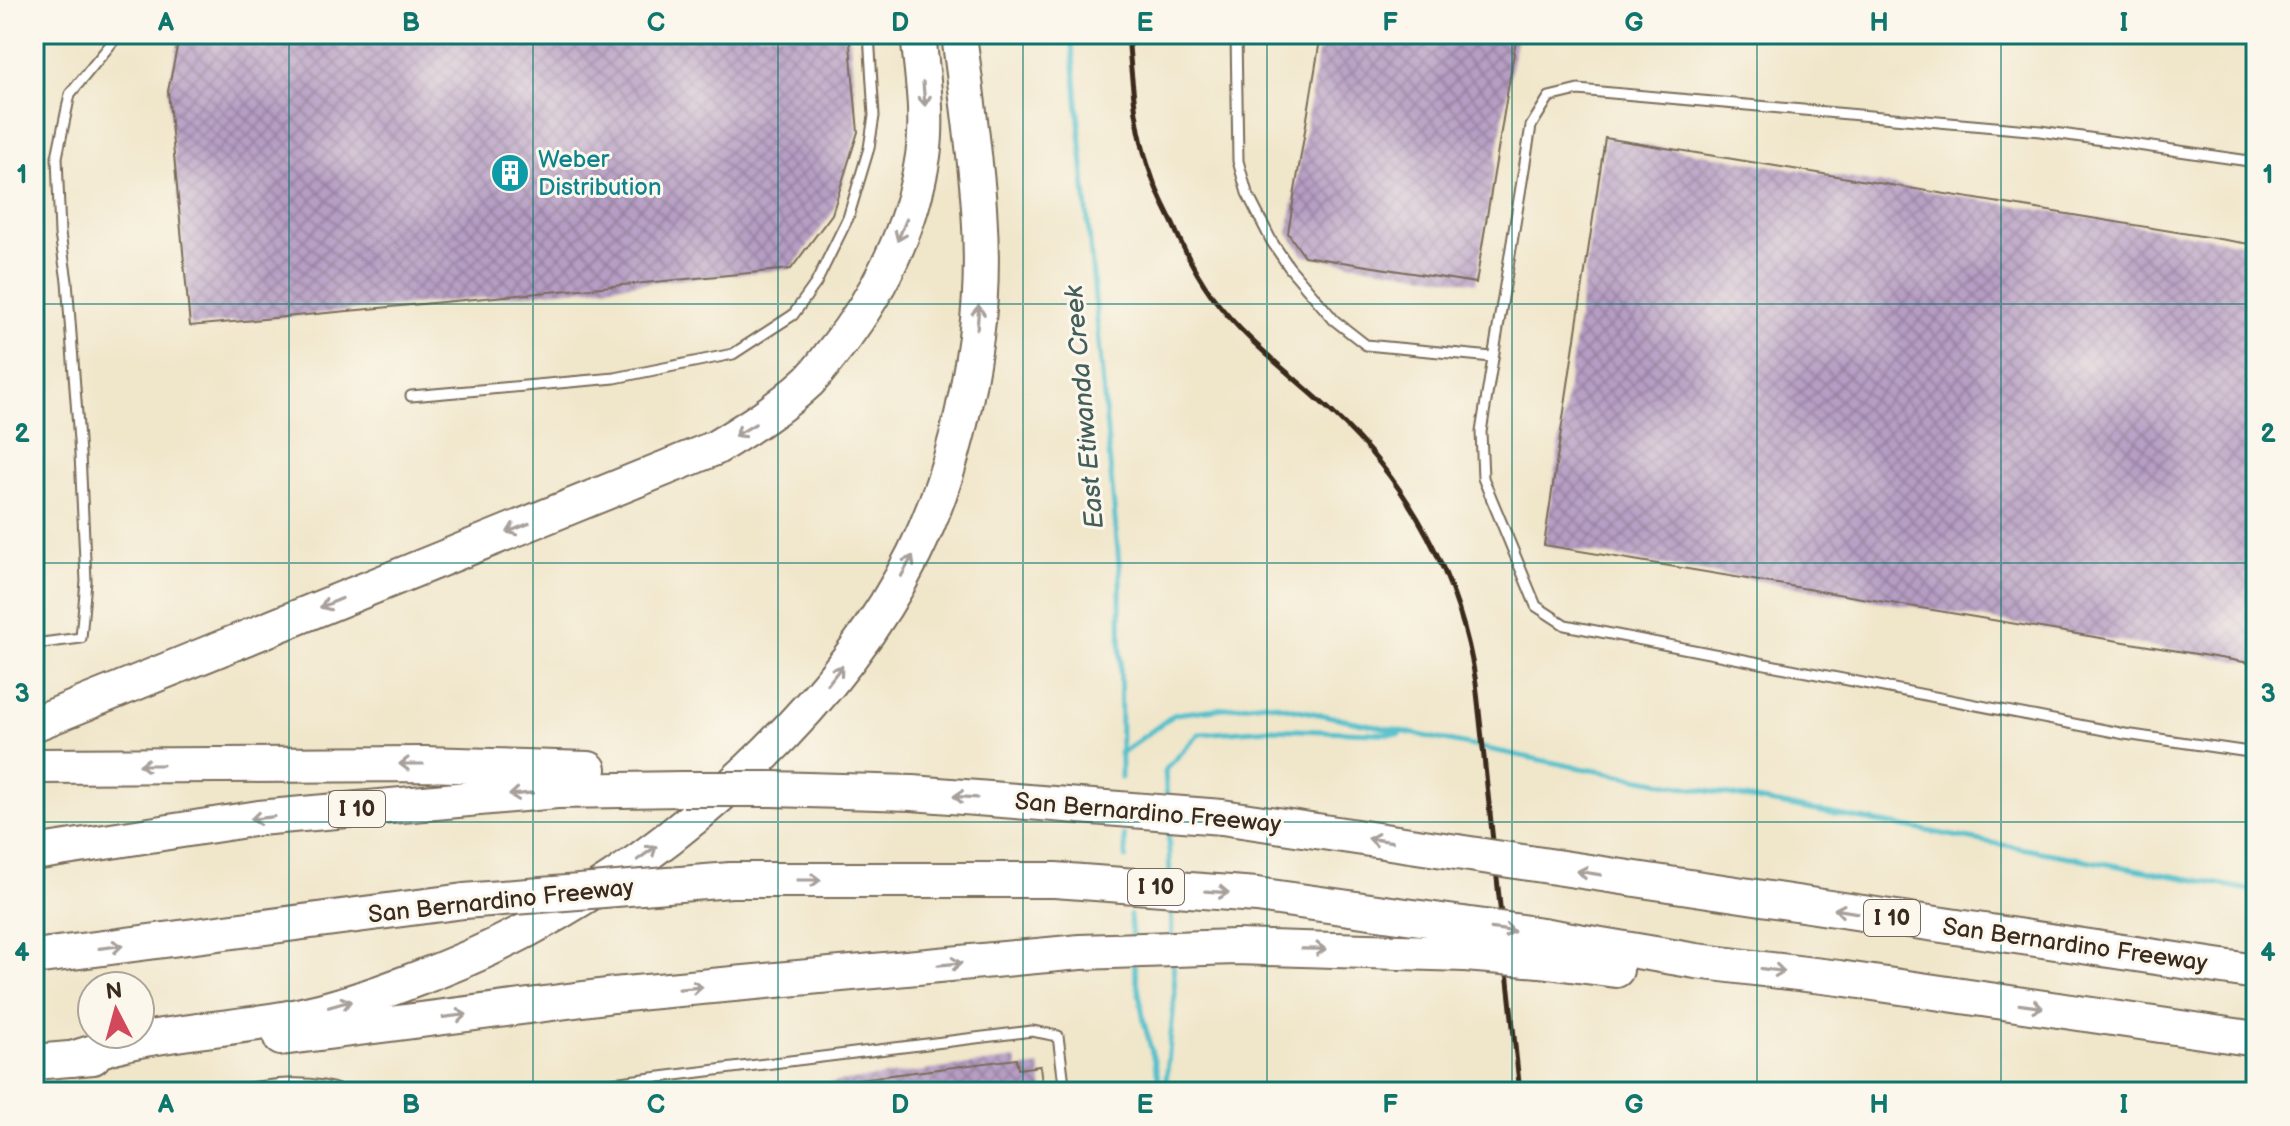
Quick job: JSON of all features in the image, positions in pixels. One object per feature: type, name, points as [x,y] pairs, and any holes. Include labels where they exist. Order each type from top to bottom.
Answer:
[{"type":"highway","points":[[34,724],[715,448],[763,419],[811,379],[849,332],[877,290],[909,214],[923,155],[926,121],[918,34]]},
{"type":"highway","points":[[72,1059],[136,1040],[296,1017],[405,984],[489,949],[530,928],[648,853],[760,758],[805,713],[867,633],[913,556],[944,480],[968,384],[977,334],[981,240],[959,34]]},
{"type":"highway","points":[[34,766],[424,764],[605,769],[683,789]]},
{"type":"highway","name":"San Bernardino Freeway","points":[[34,853],[259,818],[557,791],[772,789],[912,793],[1222,817],[2256,972]]},
{"type":"highway","name":"San Bernardino Freeway","points":[[34,957],[464,901],[731,880],[1055,880],[1257,895],[1464,939],[1839,978],[2256,1039]]},
{"type":"highway","points":[[34,1062],[154,1053],[614,995],[1080,952],[1464,939]]},
{"type":"lane","points":[[34,644],[81,638],[86,581],[80,454],[67,281],[60,234],[57,157],[70,94],[119,34]]},
{"type":"lane","points":[[411,396],[615,378],[733,354],[793,315],[816,283],[848,218],[869,148],[874,116],[869,34]]},
{"type":"lane","points":[[1236,34],[1238,161],[1247,193],[1272,242],[1289,267],[1334,320],[1366,345],[1492,357]]},
{"type":"lane","points":[[2256,162],[2040,131],[1578,90],[1549,97],[1531,126],[1481,432],[1483,478],[1536,606],[1565,625],[2125,734],[2256,753]]},
{"type":"lane","points":[[539,1092],[1032,1031],[1058,1036],[1065,1092]]},
{"type":"lane","points":[[221,1092],[286,1083],[331,1087],[344,1092]]},
{"type":"building","name":"Weber Distribution","points":[[221,34],[849,34],[858,132],[832,214],[791,269],[190,326],[168,91],[179,38]]},
{"type":"building","points":[[1321,34],[1517,34],[1476,283],[1304,256],[1288,233]]},
{"type":"building","points":[[1605,138],[2256,245],[2256,664],[1544,545]]},
{"type":"building","points":[[1016,1059],[1018,1069],[1040,1066],[1043,1092],[829,1092],[829,1083]]},
{"type":"waterway","name":"East Etiwanda Creek","points":[[1071,34],[1120,574],[1121,778]]},
{"type":"waterway","points":[[1120,754],[1175,714],[1265,703],[1570,766],[2256,891]]},
{"type":"waterway","points":[[1167,802],[1165,770],[1199,734],[1270,729],[1399,734]]},
{"type":"waterway","points":[[1168,824],[1170,878]]},
{"type":"waterway","name":"East Etiwanda Creek","points":[[1124,835],[1126,858]]},
{"type":"waterway","points":[[1171,900],[1172,938]]},
{"type":"waterway","name":"East Etiwanda Creek","points":[[1130,915],[1132,936]]},
{"type":"waterway","points":[[1165,1092],[1175,994],[1173,960]]},
{"type":"waterway","name":"East Etiwanda Creek","points":[[1134,964],[1144,1022],[1162,1092]]},
{"type":"railway","points":[[1128,34],[1135,107],[1146,160],[1195,269],[1225,313],[1270,358],[1334,414],[1386,472],[1428,536],[1458,607],[1476,683],[1520,1092]]},
{"type":"place","name":"Weber Distribution","points":[[510,173]]}]
